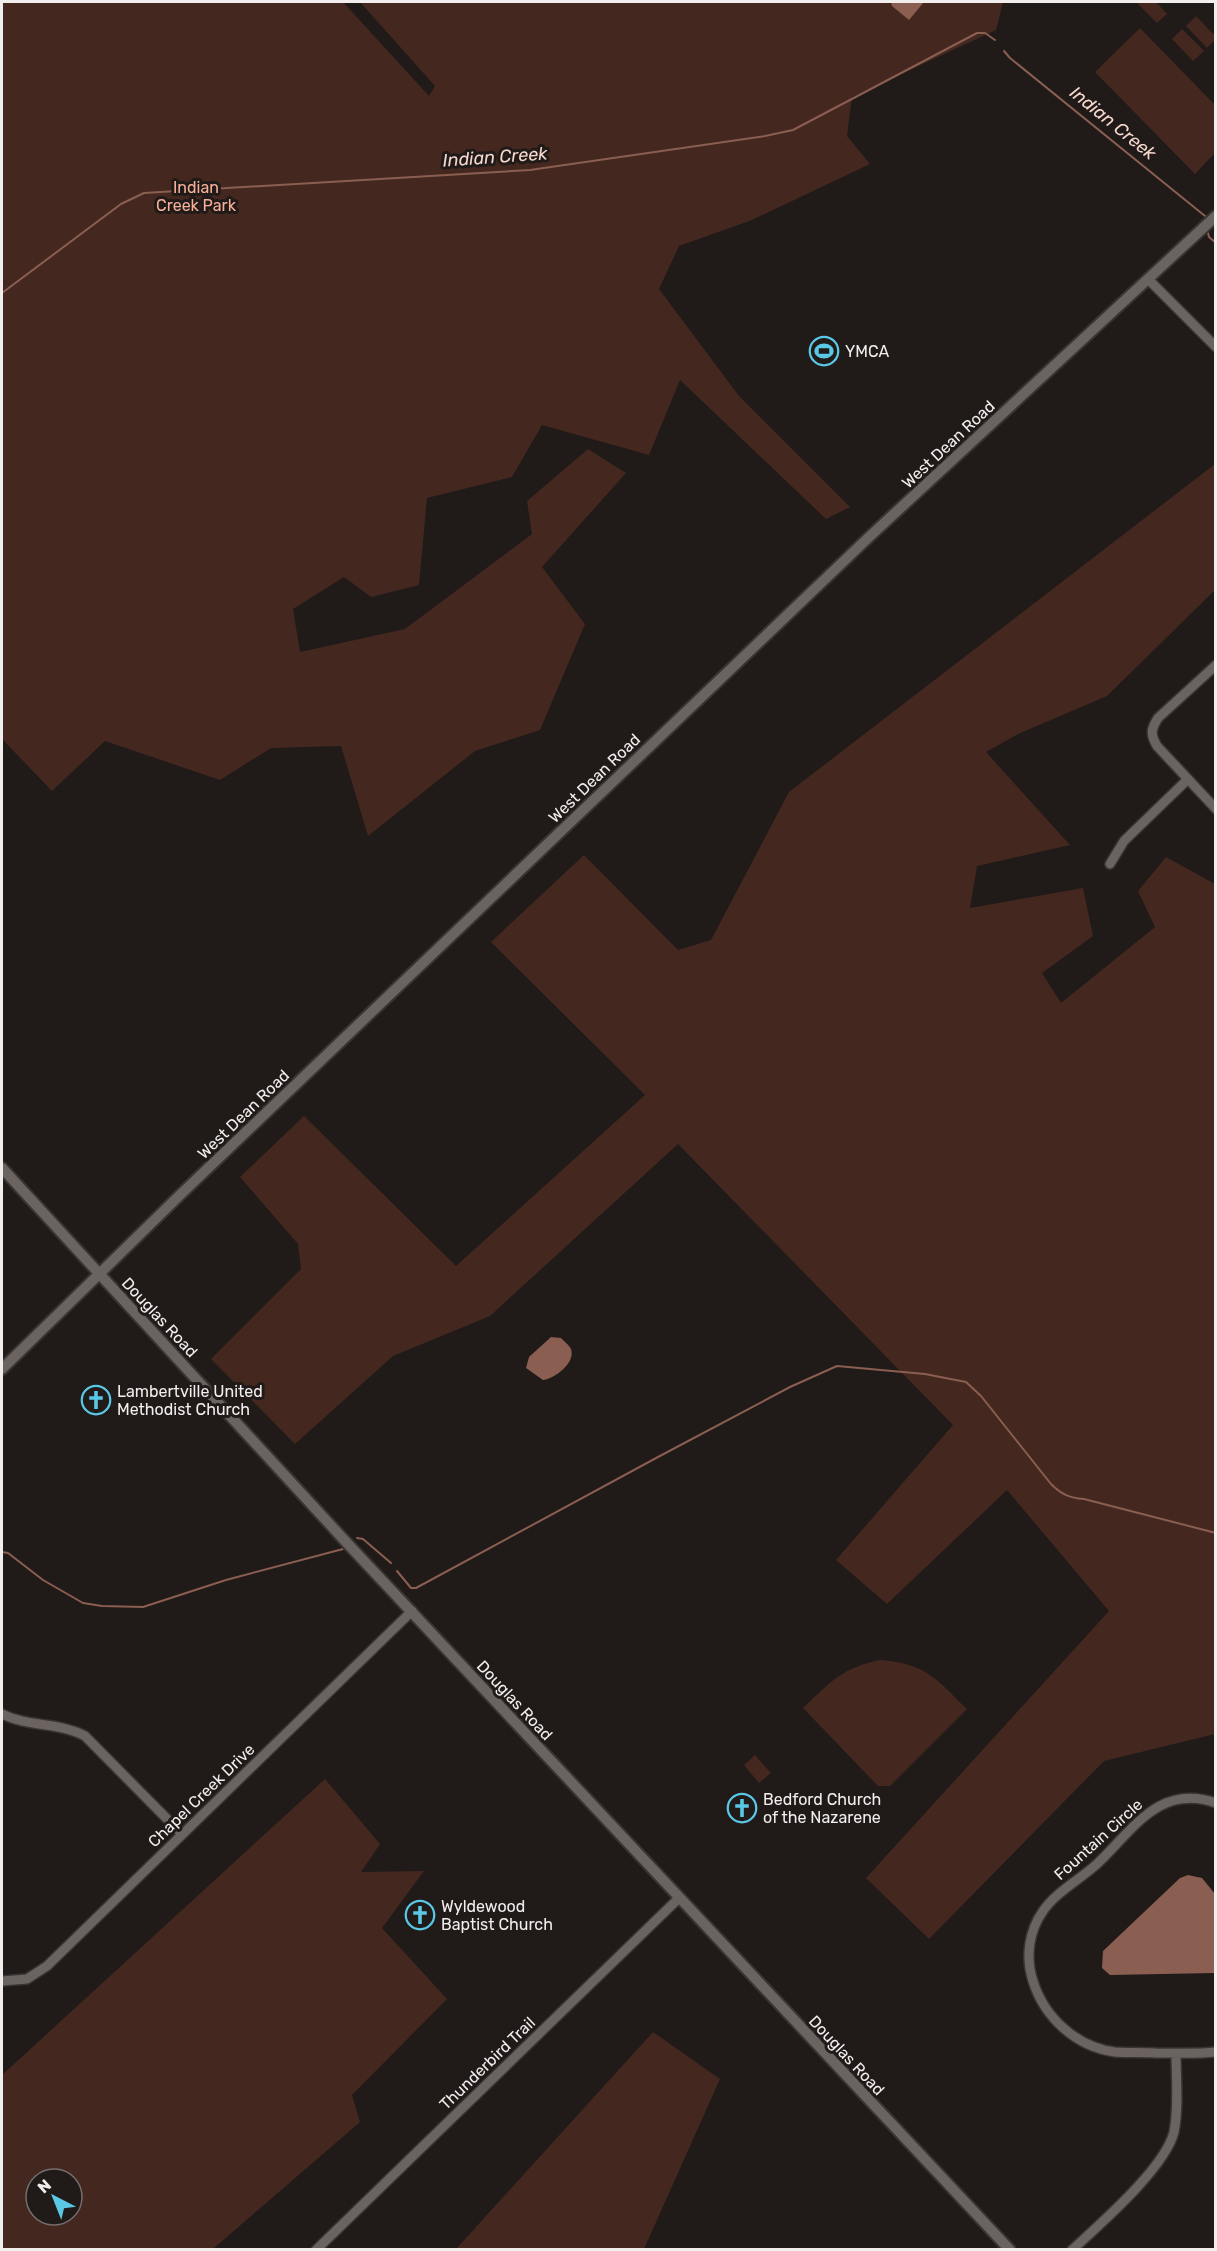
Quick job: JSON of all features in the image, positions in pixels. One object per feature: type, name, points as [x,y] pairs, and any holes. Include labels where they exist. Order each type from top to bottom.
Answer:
[{"type":"street","name":"West Dean Road","points":[[2,1369],[99,1273],[859,546],[1215,216]]},
{"type":"street","points":[[1148,279],[1215,347]]},
{"type":"street","points":[[1215,664],[1158,718],[1151,735],[1157,746],[1215,809]]},
{"type":"street","points":[[1110,864],[1124,841],[1188,780]]},
{"type":"street","name":"Douglas Road","points":[[2,1168],[679,1898],[1010,2250]]},
{"type":"street","name":"Chapel Creek Drive","points":[[2,1981],[21,1981],[43,1970],[412,1611]]},
{"type":"street","points":[[2,1714],[15,1719],[70,1729],[85,1736],[182,1834]]},
{"type":"street","name":"Fountain Circle","points":[[1215,1803],[1200,1799],[1181,1799],[1160,1805],[1146,1813],[1099,1862],[1058,1895],[1046,1908],[1035,1925],[1030,1942],[1029,1963],[1035,1988],[1048,2012],[1065,2030],[1088,2044],[1115,2052],[1215,2052]]},
{"type":"street","name":"Thunderbird Trail","points":[[316,2250],[679,1898]]},
{"type":"street","points":[[1072,2250],[1124,2200],[1168,2147],[1174,2131],[1176,2053]]},
{"type":"green space","name":"Indian Creek Park","points":[[2,2],[343,2],[429,96],[435,86],[360,2],[1003,2],[996,30],[852,97],[847,136],[870,164],[752,220],[679,246],[659,289],[739,396],[850,507],[826,519],[680,380],[649,455],[542,425],[512,477],[427,498],[419,585],[371,597],[344,577],[293,609],[300,652],[405,629],[532,534],[527,501],[588,449],[626,473],[542,567],[585,624],[540,730],[475,751],[368,836],[341,746],[271,748],[220,780],[105,741],[52,791],[2,739]]},
{"type":"green space","points":[[1136,2],[1156,2],[1167,14],[1157,23]]},
{"type":"green space","points":[[1196,16],[1215,36],[1215,40],[1207,48],[1186,26]]},
{"type":"green space","points":[[1140,28],[1215,105],[1215,153],[1195,174],[1095,72]]},
{"type":"green space","points":[[1182,29],[1204,51],[1193,61],[1172,39]]},
{"type":"green space","points":[[1215,464],[1215,590],[1107,696],[1018,734],[986,752],[1070,845],[977,866],[970,908],[1083,888],[1093,936],[1042,973],[1061,1003],[1155,927],[1138,891],[1166,857],[1215,884],[1215,1734],[1104,1761],[929,1939],[866,1878],[1109,1611],[1007,1490],[887,1604],[836,1560],[953,1425],[678,1144],[490,1316],[393,1356],[295,1444],[211,1359],[301,1269],[298,1244],[240,1177],[304,1116],[456,1266],[645,1095],[491,942],[584,855],[678,950],[711,940],[789,792]]},
{"type":"green space","points":[[880,1660],[909,1665],[929,1674],[967,1709],[890,1786],[878,1786],[803,1708],[837,1677],[855,1667]]},
{"type":"green space","points":[[755,1755],[771,1773],[759,1783],[744,1765]]},
{"type":"green space","points":[[325,1779],[380,1844],[361,1872],[424,1871],[382,1928],[447,1999],[352,2095],[360,2122],[213,2249],[2,2249],[2,2075]]},
{"type":"green space","points":[[653,2032],[720,2079],[644,2249],[456,2249]]},
{"type":"shaded area","points":[[891,2],[924,2],[909,20],[892,6]]},
{"type":"shaded area","points":[[551,1337],[561,1338],[571,1349],[572,1354],[563,1369],[553,1377],[543,1380],[526,1368],[529,1357]]},
{"type":"shaded area","points":[[1188,1875],[1202,1878],[1215,1894],[1215,1973],[1110,1975],[1102,1968],[1103,1951],[1180,1878]]},
{"type":"waterway","name":"Indian Creek","points":[[2,293],[121,204],[144,193],[530,170],[765,136],[793,130],[977,33],[985,33],[995,40]]},
{"type":"waterway","name":"Indian Creek","points":[[1004,51],[1205,216]]},
{"type":"waterway","name":"Indian Creek","points":[[1208,233],[1216,243]]},
{"type":"waterway","points":[[397,1571],[411,1588],[416,1588],[790,1387],[837,1366],[925,1374],[966,1382],[981,1396],[1051,1484],[1062,1493],[1074,1498],[1216,1533]]},
{"type":"waterway","points":[[357,1538],[363,1539],[391,1563]]},
{"type":"waterway","points":[[2,1552],[8,1553],[43,1580],[83,1603],[143,1607],[226,1580],[343,1549]]},
{"type":"place","name":"YMCA","points":[[824,351]]},
{"type":"place","name":"Lambertville United Methodist Church","points":[[96,1400]]},
{"type":"place","name":"Bedford Church of the Nazarene","points":[[742,1808]]},
{"type":"place","name":"Wyldewood Baptist Church","points":[[420,1915]]}]
